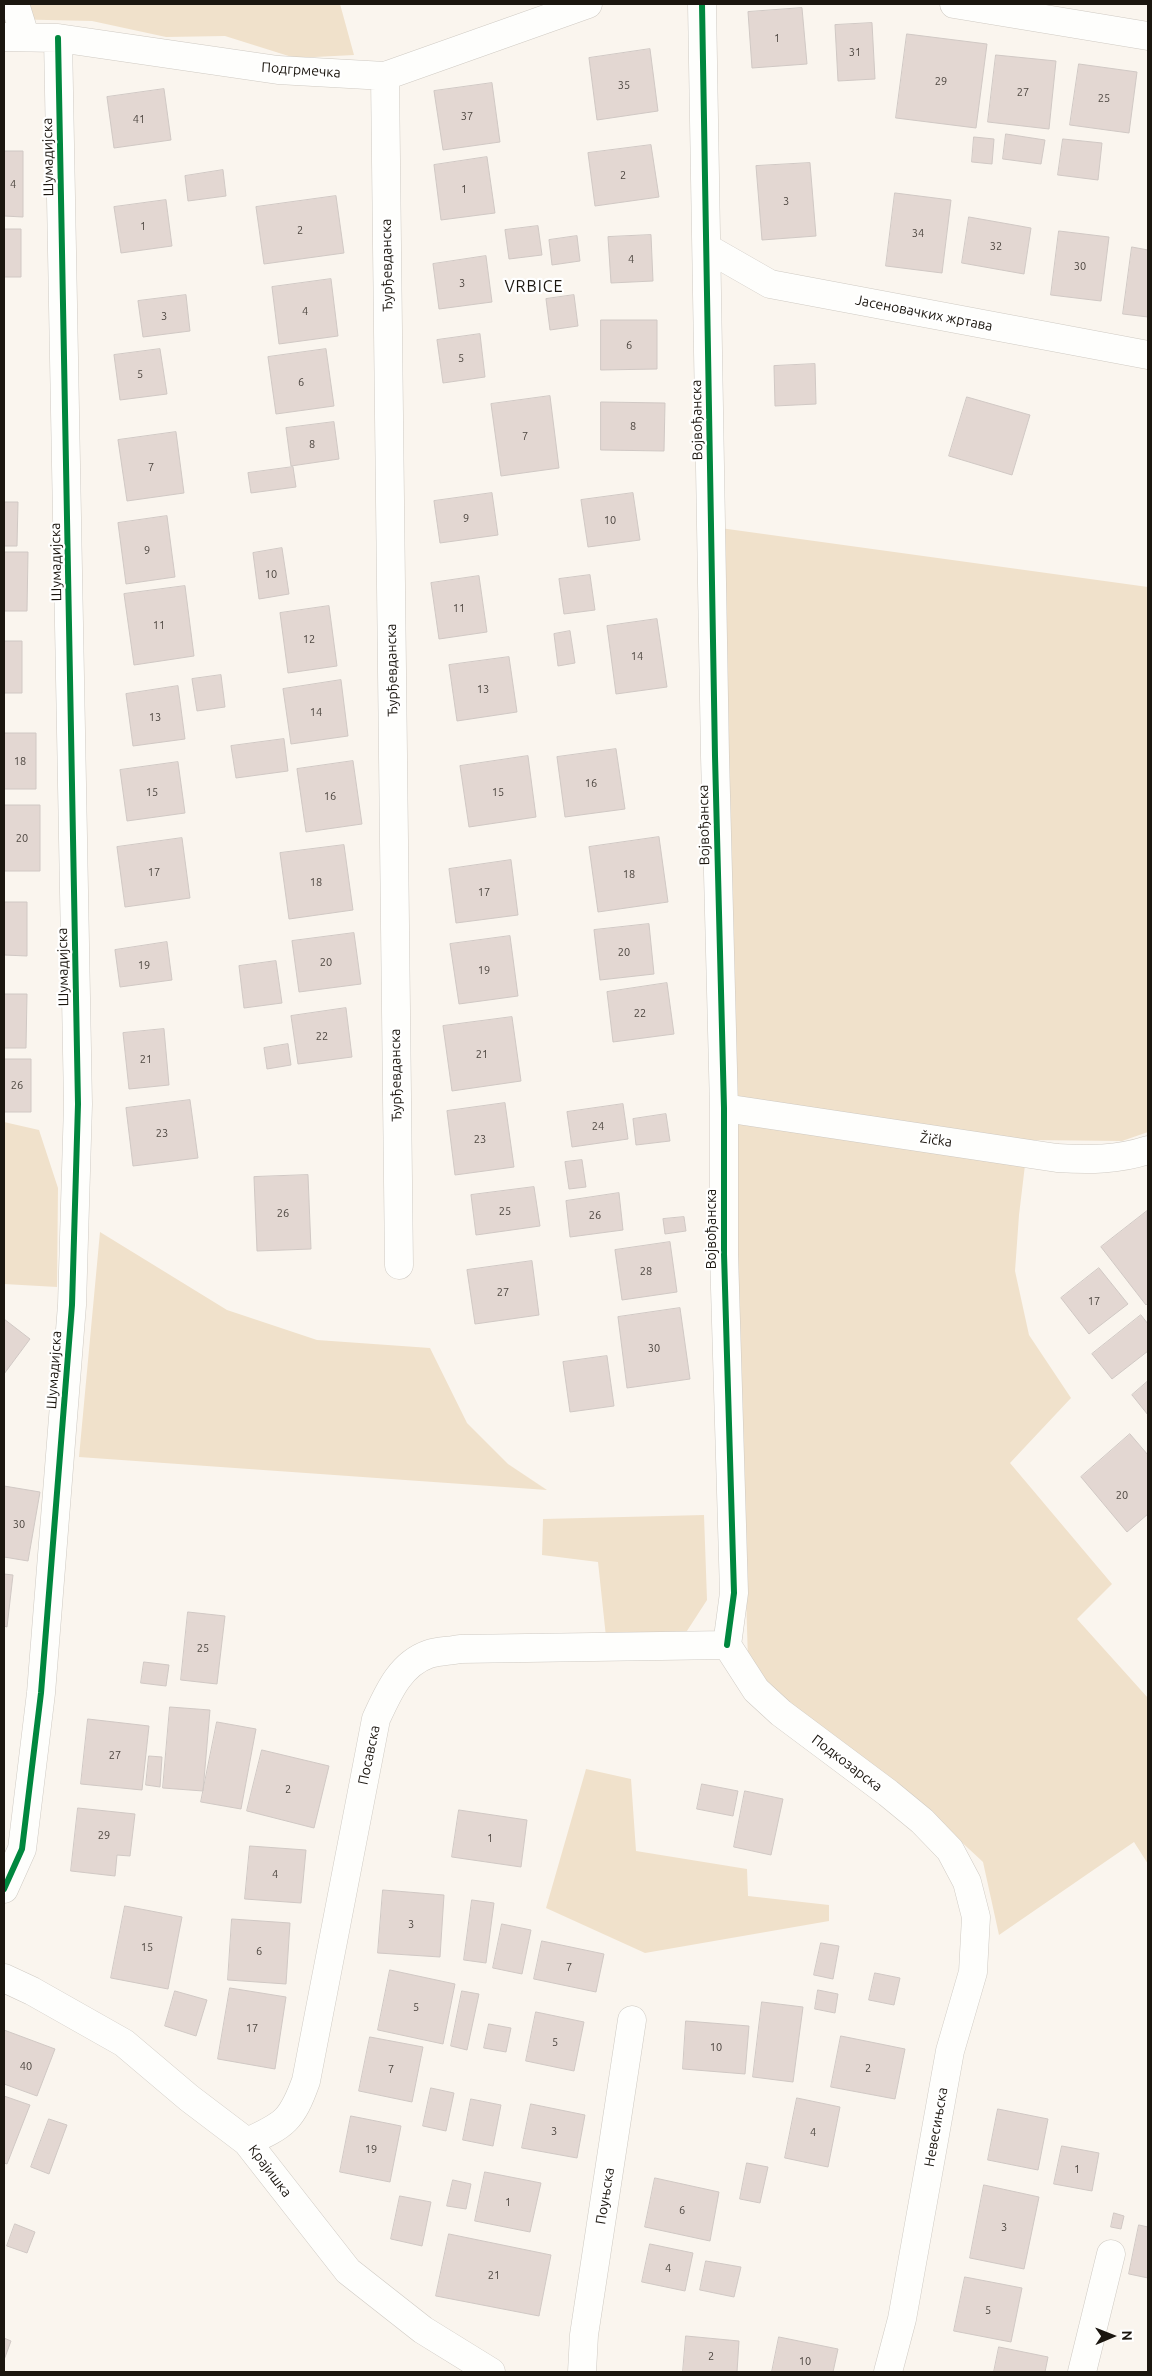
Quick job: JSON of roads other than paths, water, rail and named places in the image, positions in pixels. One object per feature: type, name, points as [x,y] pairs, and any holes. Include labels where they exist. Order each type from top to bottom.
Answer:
[{"type":"street","points":[[14,4],[14,37]]},
{"type":"street","name":"Подгрмечка","points":[[14,37],[58,38],[278,70],[385,76],[588,4]]},
{"type":"street","name":"Војвођанска","points":[[702,4],[715,746],[724,1108],[724,1254],[734,1593],[727,1645]]},
{"type":"street","points":[[954,4],[1148,36]]},
{"type":"street","name":"Шумадијска","points":[[4,1889],[22,1849],[41,1693],[72,1305],[78,1114],[58,38]]},
{"type":"street","name":"Ђурђевданска","points":[[385,76],[399,1265]]},
{"type":"street","name":"Јасеновачких жртава","points":[[707,248],[770,284],[1148,355]]},
{"type":"street","name":"Žička","points":[[724,1108],[1057,1158],[1113,1159],[1148,1150]]},
{"type":"street","name":"Подкозарска","points":[[727,1645],[756,1690],[781,1713],[888,1793],[922,1821],[950,1850],[967,1882]]},
{"type":"street","name":"Посавска","points":[[247,2142],[274,2130],[296,2110],[306,2081],[376,1719],[391,1687],[410,1664],[429,1654],[460,1649],[727,1645]]},
{"type":"street","name":"Невесињска","points":[[888,2372],[902,2319],[950,2051],[972,1972],[976,1917],[967,1882]]},
{"type":"street","name":"Крајишка","points":[[4,1978],[32,1991],[124,2043],[196,2103],[247,2142],[348,2271],[423,2330],[491,2372]]},
{"type":"street","name":"Поуњска","points":[[578,2370],[632,2020]]},
{"type":"street","points":[[1082,2372],[1111,2254]]},
{"type":"district","name":"VRBICE","points":[[534,287]]}]
